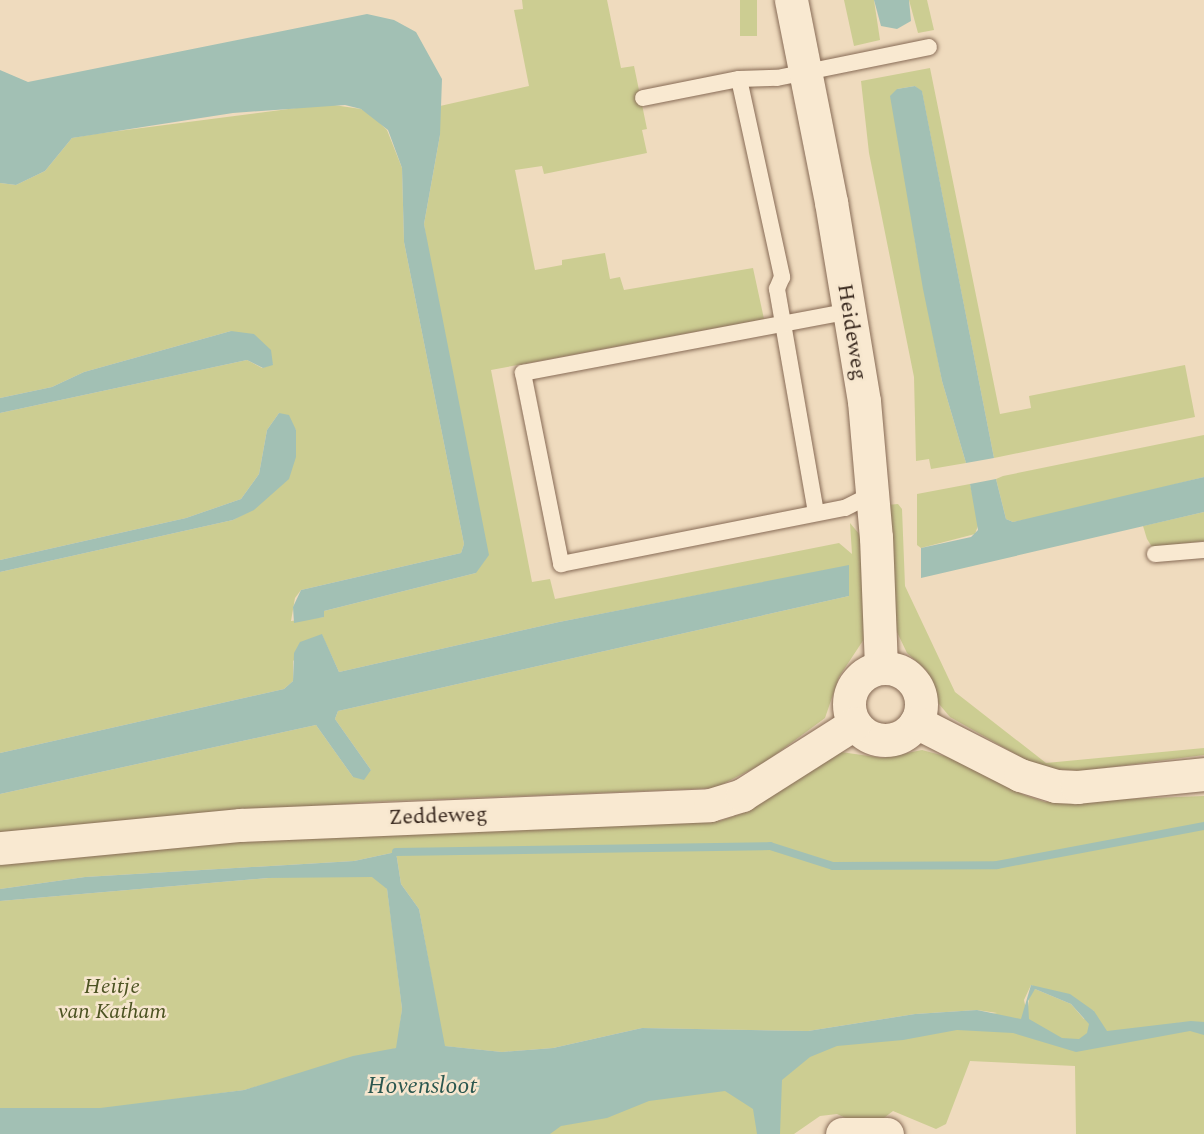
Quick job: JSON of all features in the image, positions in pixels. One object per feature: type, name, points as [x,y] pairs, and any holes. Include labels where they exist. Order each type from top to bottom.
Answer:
[{"type":"main road","name":"Heideweg","points":[[791,0],[850,311],[872,494],[881,667]]},
{"type":"main road","points":[[881,667],[900,671],[918,690],[921,707],[916,722],[897,738],[879,740],[854,724],[848,704],[854,683],[867,672],[881,667]]},
{"type":"main road","points":[[916,722],[1020,775],[1056,786],[1077,788],[1204,774]]},
{"type":"main road","name":"Zeddeweg","points":[[0,848],[240,825],[710,805],[741,795],[854,724]]},
{"type":"main road","points":[[842,1134],[887,1134]]},
{"type":"lane","points":[[643,98],[739,79],[764,80],[929,47]]},
{"type":"lane","points":[[739,79],[782,277],[777,289],[816,513]]},
{"type":"lane","points":[[850,311],[523,373],[561,564],[844,508],[872,494]]},
{"type":"lane","points":[[1155,554],[1204,550]]},
{"type":"green space","points":[[522,0],[607,0],[621,68],[634,66],[647,129],[642,130],[647,153],[544,174],[542,166],[515,170],[535,270],[562,265],[562,260],[605,253],[610,279],[620,277],[624,290],[753,268],[764,319],[491,370],[532,582],[550,579],[555,599],[839,543],[852,554],[850,523],[860,535],[866,636],[839,677],[825,718],[764,763],[715,788],[369,802],[0,832],[0,794],[316,725],[353,777],[371,770],[335,719],[338,711],[849,596],[848,566],[559,622],[339,672],[322,635],[293,661],[293,681],[284,689],[0,753],[0,572],[233,520],[254,509],[296,430],[279,413],[267,430],[259,474],[241,499],[186,518],[0,560],[0,413],[247,360],[262,368],[273,364],[231,331],[84,372],[52,387],[0,398],[0,183],[16,185],[45,171],[72,138],[327,104],[361,109],[373,116],[387,130],[402,168],[404,242],[464,544],[461,553],[301,590],[295,598],[291,621],[324,617],[324,611],[476,573],[424,224],[440,135],[440,106],[529,86],[514,10],[523,9]]},
{"type":"green space","points":[[740,0],[757,0],[757,36],[740,36]]},
{"type":"green space","points":[[844,0],[874,0],[880,40],[854,46]]},
{"type":"green space","points":[[909,0],[927,0],[934,30],[918,33]]},
{"type":"green space","points":[[930,68],[1000,414],[1031,408],[1029,396],[1185,365],[1195,417],[994,458],[922,92],[915,86],[897,89],[915,241],[942,381],[966,463],[931,469],[929,459],[916,461],[914,377],[869,153],[861,81]]},
{"type":"green space","points":[[1204,435],[1204,477],[1073,510],[1013,522],[1006,519],[996,479],[1003,476]]},
{"type":"green space","points":[[970,484],[979,523],[975,534],[921,548],[917,545],[917,494]]},
{"type":"green space","points":[[898,504],[902,509],[905,586],[955,692],[1046,763],[1204,748],[1204,755],[1081,771],[1053,769],[1033,764],[950,717],[939,704],[927,671],[907,653],[896,630],[887,505]]},
{"type":"green space","points":[[1204,512],[1204,541],[1152,547],[1147,539],[1143,526]]},
{"type":"green space","points":[[922,750],[952,758],[1024,795],[1045,802],[1204,796],[1204,1022],[1176,1023],[1204,1025],[1204,1134],[1076,1134],[1075,1066],[970,1061],[946,1124],[936,1129],[893,1111],[880,1121],[848,1119],[837,1114],[820,1116],[794,1134],[326,1134],[997,1013],[977,1010],[915,1014],[808,1031],[642,1028],[553,1048],[502,1052],[444,1046],[419,909],[401,884],[396,852],[354,861],[85,877],[0,889],[0,862],[243,838],[720,821],[743,813],[841,752],[883,758]],"holes":[[[1031,985],[1094,1011],[1084,1019],[1071,1004],[1035,989],[1030,992],[1027,1014],[1024,1000]]]},
{"type":"green space","name":"Heitje van Katham","points":[[374,869],[387,889],[393,934],[402,1009],[397,1048],[244,1090],[0,1123],[0,901]]},
{"type":"water","points":[[874,0],[909,0],[911,21],[897,29],[881,26]]},
{"type":"water","points":[[367,14],[394,20],[416,32],[442,79],[440,135],[424,224],[489,555],[476,573],[324,611],[324,617],[294,623],[293,607],[301,590],[461,553],[464,544],[404,242],[402,168],[388,130],[361,109],[345,105],[233,113],[72,138],[45,171],[16,185],[0,183],[0,70],[28,82]]},
{"type":"water","points":[[915,86],[922,91],[994,458],[966,463],[942,381],[923,289],[890,96],[897,89]]},
{"type":"water","points":[[231,331],[254,334],[271,350],[273,365],[263,368],[247,360],[0,413],[0,398],[52,387],[84,372]]},
{"type":"water","points":[[279,413],[289,415],[296,430],[296,457],[289,479],[254,510],[233,520],[0,572],[0,560],[186,518],[241,499],[259,474],[267,430]]},
{"type":"water","points":[[1204,477],[1204,512],[921,578],[921,548],[971,537],[978,530],[970,484],[996,479],[1006,519],[1013,522]]},
{"type":"water","points":[[849,565],[849,596],[338,711],[335,719],[371,770],[364,780],[353,777],[316,725],[0,794],[0,753],[284,689],[293,681],[294,653],[300,642],[322,634],[339,672],[559,622]]},
{"type":"water","name":"Hovensloot","points":[[396,852],[401,884],[419,909],[445,1046],[502,1052],[553,1048],[642,1028],[808,1031],[915,1014],[977,1010],[1021,1019],[1031,985],[1070,994],[1094,1011],[1107,1031],[1191,1021],[1204,1022],[1204,1035],[1190,1031],[1076,1052],[1013,1033],[957,1030],[903,1040],[837,1046],[810,1057],[782,1080],[780,1134],[757,1134],[753,1109],[725,1091],[649,1101],[607,1118],[561,1126],[550,1134],[0,1134],[0,1108],[100,1108],[244,1090],[353,1056],[396,1048],[402,1009],[387,889],[372,877],[268,878],[0,901],[0,889],[85,877],[354,861]],"holes":[[[1035,989],[1071,1004],[1089,1024],[1087,1033],[1079,1039],[1062,1038],[1029,1019],[1028,1001]]]},
{"type":"waterway","points":[[396,852],[770,846],[833,866],[997,865],[1204,826]]}]
